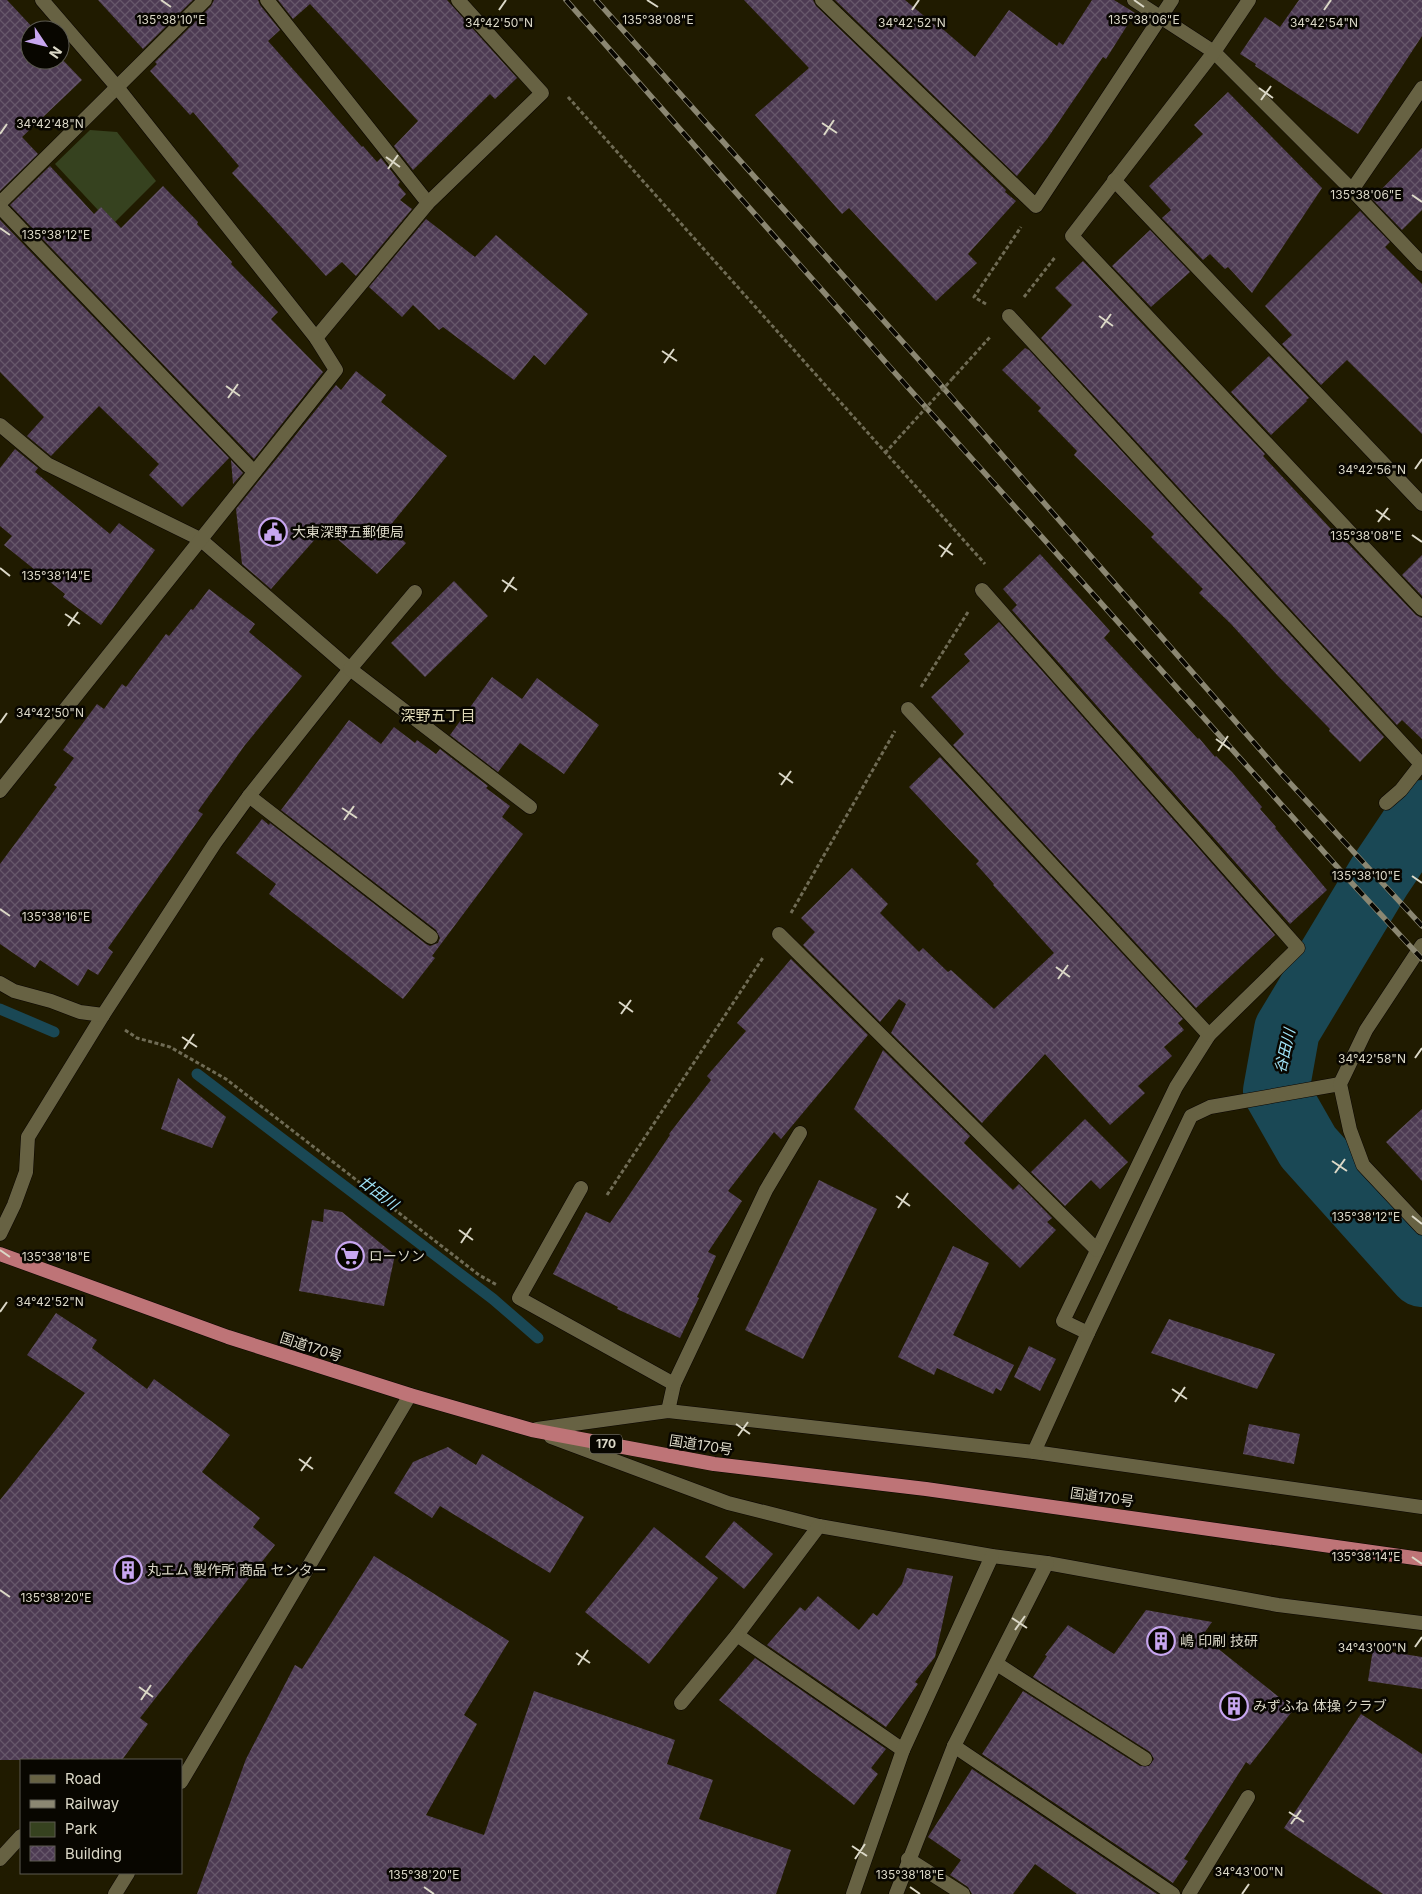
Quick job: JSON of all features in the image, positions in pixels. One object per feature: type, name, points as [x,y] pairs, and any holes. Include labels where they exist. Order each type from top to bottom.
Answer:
[{"type":"highway","name":"国道170号","points":[[0,1254],[228,1337],[410,1395],[532,1430],[714,1464],[926,1489],[1422,1559]]},
{"type":"street","points":[[0,791],[336,370],[316,338],[117,87],[42,0]]},
{"type":"street","points":[[0,203],[205,0]]},
{"type":"street","points":[[266,0],[428,203]]},
{"type":"street","points":[[316,338],[428,203],[542,92],[458,0]]},
{"type":"street","points":[[822,0],[1036,206],[1172,0]]},
{"type":"street","points":[[1134,0],[1214,52],[1352,190],[1422,264]]},
{"type":"street","points":[[1249,0],[1214,52],[1072,236],[1422,609]]},
{"type":"street","points":[[1352,190],[1422,88]]},
{"type":"street","points":[[1114,180],[1422,504]]},
{"type":"street","points":[[0,207],[254,472]]},
{"type":"street","points":[[1009,316],[1421,764],[1401,790],[1386,803]]},
{"type":"street","points":[[0,426],[47,464],[200,539],[350,669],[530,807]]},
{"type":"street","points":[[982,590],[1298,948],[1209,1035],[1176,1087],[1062,1321],[1088,1333]]},
{"type":"street","points":[[0,1234],[14,1205],[26,1172],[28,1137],[103,1015],[215,842],[350,669],[415,592]]},
{"type":"street","points":[[908,709],[1209,1035]]},
{"type":"street","points":[[249,796],[431,937]]},
{"type":"street","points":[[778,934],[1098,1250]]},
{"type":"street","points":[[1422,945],[1366,1030],[1340,1084],[1350,1130],[1363,1165],[1422,1228]]},
{"type":"street","points":[[0,984],[14,991],[51,1001],[80,1012],[103,1015]]},
{"type":"street","points":[[1034,1452],[1191,1116],[1210,1108],[1340,1084]]},
{"type":"street","points":[[668,1411],[674,1384],[766,1190],[800,1133]]},
{"type":"street","points":[[581,1188],[519,1298],[674,1384]]},
{"type":"street","points":[[182,1780],[410,1395]]},
{"type":"street","points":[[532,1430],[668,1411],[1034,1452],[1422,1507]]},
{"type":"street","points":[[532,1430],[728,1503],[819,1526],[992,1556],[1048,1563],[1278,1605],[1422,1623]]},
{"type":"street","points":[[680,1703],[737,1635],[819,1526]]},
{"type":"street","points":[[854,1894],[903,1750],[992,1556]]},
{"type":"street","points":[[896,1894],[908,1859],[954,1746],[1048,1563]]},
{"type":"street","points":[[737,1635],[903,1750]]},
{"type":"street","points":[[997,1664],[1145,1759]]},
{"type":"street","points":[[954,1746],[1173,1894]]},
{"type":"street","points":[[1189,1894],[1248,1798]]},
{"type":"street","points":[[0,1859],[20,1837]]},
{"type":"street","points":[[908,1859],[962,1894]]},
{"type":"street","points":[[115,1894],[127,1874]]},
{"type":"path","points":[[542,92],[563,92],[991,570],[982,590]]},
{"type":"path","points":[[1009,316],[974,298],[1036,206]]},
{"type":"path","points":[[885,453],[1009,316],[1072,236]]},
{"type":"path","points":[[103,1015],[137,1038],[170,1047],[226,1079],[479,1275],[519,1298]]},
{"type":"green space","points":[[90,130],[117,132],[156,181],[112,225],[55,164]]},
{"type":"building","points":[[0,0],[7,0],[26,20],[20,20],[20,70],[70,70],[70,67],[82,80],[22,137],[38,154],[0,191]]},
{"type":"building","points":[[98,0],[193,0],[143,49]]},
{"type":"building","points":[[214,0],[258,0],[280,30],[268,41],[362,147],[377,162],[381,158],[400,182],[398,185],[406,194],[400,200],[412,209],[356,276],[342,262],[326,276],[232,173],[239,166],[193,112],[190,115],[150,71],[157,64],[155,62],[211,6]]},
{"type":"building","points":[[278,0],[447,0],[517,78],[495,99],[490,94],[413,170],[394,146],[418,121],[310,4],[293,19]]},
{"type":"building","points":[[744,0],[813,0],[816,6],[1016,201],[968,254],[977,263],[936,301],[849,208],[842,214],[755,115],[809,68]]},
{"type":"building","points":[[835,0],[905,0],[975,57],[1009,10],[1057,46],[1059,42],[1063,45],[1092,0],[1114,0],[1135,13],[1106,59],[1103,57],[1047,139],[1017,176]]},
{"type":"building","points":[[1299,0],[1422,0],[1422,36],[1358,134],[1255,66],[1256,64],[1240,54],[1265,17],[1280,27]]},
{"type":"building","points":[[1228,92],[1322,188],[1252,293],[1228,267],[1225,269],[1210,254],[1203,260],[1162,218],[1171,210],[1149,186],[1203,134],[1194,125]]},
{"type":"building","points":[[1422,148],[1422,210],[1402,230],[1372,199]]},
{"type":"building","points":[[50,166],[94,214],[101,207],[121,228],[163,186],[198,222],[197,224],[232,262],[231,264],[278,312],[271,319],[323,372],[254,459],[10,205]]},
{"type":"building","points":[[1360,211],[1390,242],[1385,247],[1422,284],[1422,434],[1347,360],[1321,385],[1282,344],[1292,335],[1265,306]]},
{"type":"building","points":[[426,219],[475,257],[496,235],[588,314],[545,365],[534,355],[514,380],[443,327],[439,330],[413,305],[402,317],[369,287]]},
{"type":"building","points":[[0,220],[229,458],[182,507],[149,475],[159,464],[99,406],[51,456],[27,436],[44,417],[0,372]]},
{"type":"building","points":[[1150,230],[1190,272],[1151,307],[1112,266]]},
{"type":"building","points":[[1083,261],[1265,454],[1263,456],[1331,529],[1333,528],[1416,615],[1422,618],[1422,739],[1402,720],[1397,725],[1041,338],[1072,305],[1055,288]]},
{"type":"building","points":[[1025,348],[1029,350],[1384,737],[1360,762],[1231,624],[1199,593],[1203,589],[1151,537],[1154,534],[1074,455],[1077,451],[1038,411],[1041,408],[1002,370]]},
{"type":"building","points":[[1269,356],[1309,398],[1271,435],[1231,392]]},
{"type":"building","points":[[356,371],[386,395],[381,402],[447,456],[389,527],[406,543],[377,574],[325,528],[271,589],[242,564],[236,509],[336,385],[341,390]]},
{"type":"building","points":[[15,449],[38,468],[35,472],[110,534],[119,523],[155,550],[101,625],[63,597],[65,594],[4,545],[12,536],[0,526],[0,468]]},
{"type":"building","points":[[231,460],[243,473],[233,484]]},
{"type":"building","points":[[1040,554],[1110,631],[1104,638],[1215,757],[1232,772],[1262,807],[1260,809],[1275,828],[1327,890],[1290,924],[1012,610],[1017,605],[1003,589]]},
{"type":"building","points":[[1422,555],[1422,596],[1402,575]]},
{"type":"building","points":[[454,581],[488,616],[425,677],[391,643]]},
{"type":"building","points":[[209,589],[255,624],[249,632],[302,676],[245,745],[198,811],[203,814],[108,948],[113,952],[98,975],[88,969],[78,986],[40,960],[35,968],[0,944],[0,864],[57,787],[54,785],[74,758],[63,750],[97,704],[104,709],[122,684],[126,687],[166,634],[169,636]]},
{"type":"building","points":[[999,622],[1275,935],[1196,1008],[953,745],[964,734],[931,697],[970,661],[964,654]]},
{"type":"building","points":[[492,677],[522,699],[537,678],[599,725],[564,774],[520,743],[498,772],[450,735]]},
{"type":"building","points":[[349,720],[381,744],[394,727],[415,743],[417,740],[436,754],[440,749],[488,786],[486,788],[510,806],[502,817],[523,834],[432,956],[435,958],[403,999],[269,894],[276,884],[236,853],[262,819],[269,825],[270,823],[426,944],[430,946],[438,943],[440,938],[436,930],[281,810]]},
{"type":"building","points":[[940,757],[1183,1019],[1178,1023],[1184,1030],[1164,1047],[1172,1056],[1138,1086],[1145,1093],[1110,1125],[1045,1054],[982,1123],[891,1033],[906,1004],[899,999],[880,1022],[803,945],[815,932],[801,918],[852,868],[888,904],[880,913],[919,952],[923,948],[948,972],[951,970],[994,1009],[1054,953],[993,885],[976,864],[979,861],[909,787]]},
{"type":"building","points":[[791,959],[868,1035],[781,1139],[774,1132],[728,1191],[742,1201],[708,1252],[716,1256],[680,1338],[617,1309],[618,1307],[553,1274],[586,1212],[610,1223],[669,1134],[711,1080],[707,1076],[746,1031],[737,1023]]},
{"type":"building","points":[[883,1050],[970,1136],[964,1143],[1013,1190],[1019,1184],[1052,1218],[1047,1222],[1056,1230],[1020,1268],[854,1109]]},
{"type":"building","points":[[178,1078],[226,1117],[212,1148],[161,1129]]},
{"type":"building","points":[[1422,1109],[1422,1181],[1386,1142]]},
{"type":"building","points":[[1085,1119],[1128,1162],[1100,1189],[1091,1180],[1065,1206],[1031,1172]]},
{"type":"building","points":[[819,1180],[877,1209],[803,1359],[745,1330]]},
{"type":"building","points":[[324,1209],[342,1212],[395,1255],[384,1306],[299,1291],[312,1220],[323,1222]]},
{"type":"building","points":[[953,1246],[989,1263],[953,1335],[1014,1365],[1001,1391],[996,1388],[993,1394],[937,1368],[934,1375],[898,1357]]},
{"type":"building","name":"丸エム 製作所 商品 センター","points":[[56,1313],[97,1340],[92,1348],[147,1389],[154,1379],[230,1435],[202,1472],[260,1518],[253,1527],[275,1545],[140,1718],[148,1724],[123,1759],[0,1760],[0,1500],[85,1393],[27,1355]]},
{"type":"building","points":[[1169,1319],[1275,1354],[1257,1389],[1151,1353]]},
{"type":"building","points":[[1029,1346],[1056,1359],[1040,1391],[1014,1377]]},
{"type":"building","points":[[1249,1424],[1300,1434],[1294,1464],[1243,1454]]},
{"type":"building","points":[[448,1447],[476,1465],[482,1454],[584,1517],[550,1573],[440,1506],[432,1518],[394,1493],[413,1462]]},
{"type":"building","points":[[734,1521],[773,1554],[744,1589],[705,1557]]},
{"type":"building","points":[[654,1527],[718,1578],[649,1664],[585,1612]]},
{"type":"building","points":[[374,1556],[509,1641],[464,1715],[477,1724],[426,1815],[484,1835],[534,1691],[675,1740],[667,1764],[713,1780],[699,1819],[791,1850],[776,1894],[197,1894],[246,1759],[295,1665],[302,1669]]},
{"type":"building","points":[[907,1568],[953,1576],[935,1657],[915,1682],[918,1684],[886,1727],[767,1645],[800,1607],[805,1611],[818,1596],[859,1630],[873,1613],[877,1616],[902,1584]]},
{"type":"building","points":[[1146,1610],[1212,1622],[1202,1636],[1294,1709],[1250,1765],[1246,1762],[1184,1859],[1188,1861],[1173,1883],[982,1754],[1023,1691],[1140,1766],[1149,1766],[1154,1759],[1150,1752],[1033,1677],[1047,1656],[1045,1655],[1068,1625],[1114,1654]]},
{"type":"building","points":[[1373,1649],[1422,1657],[1422,1689],[1368,1681]]},
{"type":"building","points":[[755,1658],[886,1749],[871,1768],[878,1774],[854,1805],[719,1700]]},
{"type":"building","points":[[1361,1714],[1422,1754],[1422,1894],[1383,1894],[1284,1828]]},
{"type":"building","points":[[972,1769],[1157,1894],[1077,1894],[1035,1864],[1013,1894],[972,1894],[968,1887],[950,1875],[961,1860],[928,1837]]},
{"type":"waterway","name":"谷田川","points":[[1422,813],[1379,877],[1287,1030],[1276,1091],[1308,1147],[1422,1274]]},
{"type":"waterway","name":"廿田川","points":[[0,1009],[54,1032]]},
{"type":"waterway","name":"廿田川","points":[[197,1074],[493,1299],[538,1338]]},
{"type":"railway","points":[[566,0],[896,374],[1422,959]]},
{"type":"railway","points":[[596,0],[918,359],[1278,770],[1422,926]]},
{"type":"place","name":"大東深野五郵便局","points":[[273,532]]},
{"type":"place","name":"ローソン","points":[[350,1256]]},
{"type":"place","name":"丸エム 製作所 商品 センター","points":[[128,1570]]},
{"type":"place","name":"嶋 印刷 技研","points":[[1161,1641]]},
{"type":"place","name":"みずふね 体操 クラブ","points":[[1234,1706]]},
{"type":"district","name":"深野五丁目","points":[[438,716]]}]
